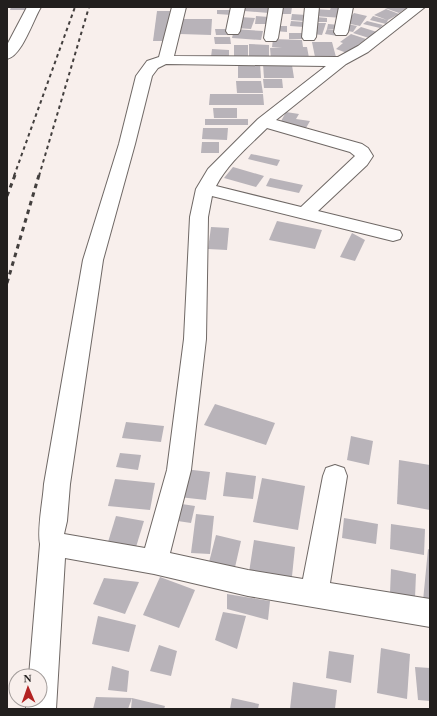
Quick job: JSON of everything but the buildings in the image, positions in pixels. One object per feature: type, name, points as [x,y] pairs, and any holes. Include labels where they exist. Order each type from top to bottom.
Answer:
[{"type":"street","points":[[7,55],[12,51],[24,22],[34,7]]},
{"type":"street","points":[[166,60],[179,7]]},
{"type":"street","points":[[233,31],[238,7]]},
{"type":"street","points":[[272,38],[276,7]]},
{"type":"street","points":[[309,38],[312,7]]},
{"type":"street","points":[[340,32],[345,19],[346,7]]},
{"type":"street","points":[[154,562],[179,470],[195,339],[199,217],[205,189],[214,173],[264,122],[341,60],[363,50],[418,7]]},
{"type":"street","points":[[41,709],[53,544],[51,534],[54,521],[57,484],[93,260],[127,144],[144,76],[148,67],[154,62],[166,60],[308,62],[341,60]]},
{"type":"street","points":[[264,122],[356,148],[362,152],[364,156],[361,161],[304,214]]},
{"type":"street","points":[[205,189],[394,235]]},
{"type":"street","points":[[314,593],[336,476]]},
{"type":"street","points":[[53,544],[154,562],[248,583],[430,613]]},
{"type":"railway","points":[[14,176],[75,7]]},
{"type":"railway","points":[[39,176],[89,7]]},
{"type":"railway","points":[[7,196],[15,175]]},
{"type":"railway","points":[[7,283],[39,175]]}]
